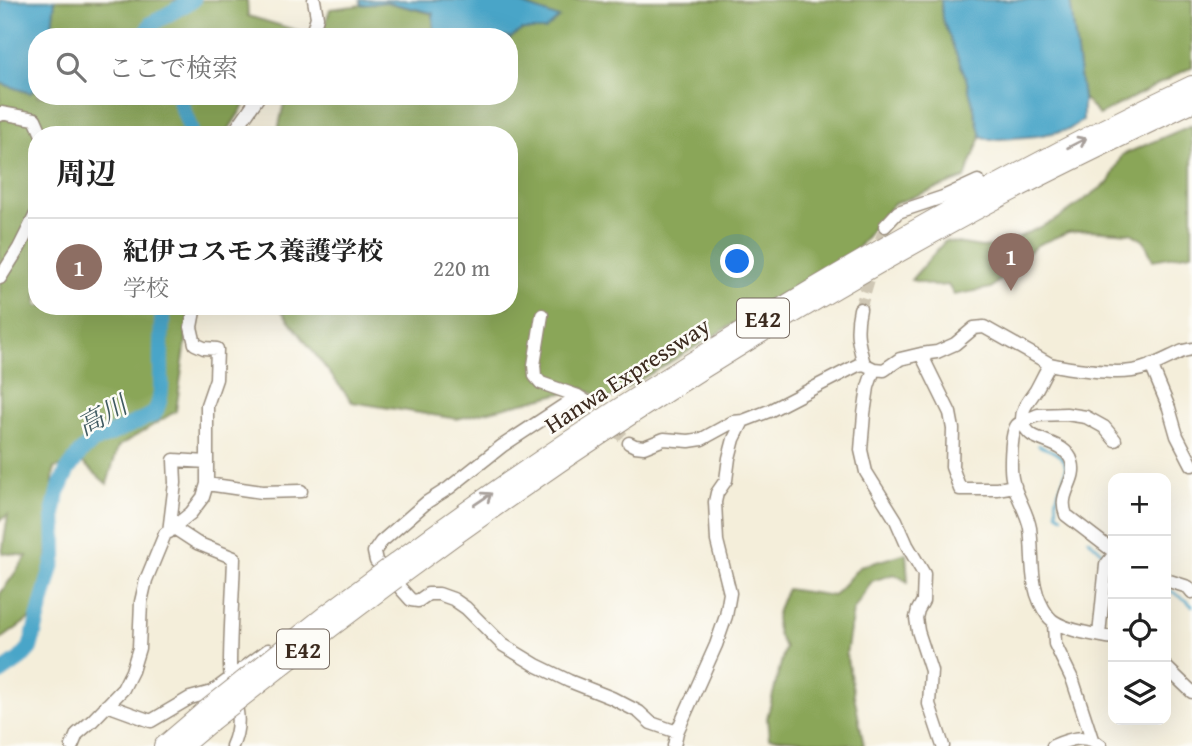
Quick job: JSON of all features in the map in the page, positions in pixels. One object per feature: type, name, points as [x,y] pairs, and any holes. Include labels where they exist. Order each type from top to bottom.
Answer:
[{"type":"highway","name":"Hanwa Expressway","points":[[163,746],[208,716],[325,615],[389,571],[460,514],[648,389],[815,286],[967,200],[1192,83]]},
{"type":"highway","name":"Hanwa Expressway","points":[[389,571],[466,527],[648,405],[836,289],[974,211],[1192,103]]},
{"type":"highway","points":[[1114,140],[1192,109]]},
{"type":"highway","name":"Hanwa Expressway","points":[[183,746],[208,716]]},
{"type":"street","points":[[314,0],[317,17],[314,28]]},
{"type":"street","points":[[238,126],[253,105]]},
{"type":"street","points":[[0,115],[1,113],[35,119],[38,126]]},
{"type":"street","points":[[885,226],[898,212],[943,197],[978,180]]},
{"type":"street","points":[[0,278],[28,230]]},
{"type":"street","points":[[860,309],[856,326],[858,341],[869,367],[862,450],[866,472],[896,520],[924,574],[923,601],[916,618],[931,671],[929,704],[943,746]]},
{"type":"street","points":[[72,746],[77,734],[123,689],[139,648],[141,602],[146,580],[165,534],[191,513],[203,496],[207,484],[207,405],[216,379],[217,349],[195,344],[191,327],[193,315]]},
{"type":"street","points":[[542,315],[534,365],[535,376],[541,383],[583,400],[502,446],[427,502],[381,542],[374,552],[376,561],[389,571],[411,600],[418,601],[428,594],[439,594],[453,599],[466,608],[503,645],[525,659],[612,698],[639,712],[651,723],[677,732]]},
{"type":"street","points":[[629,443],[643,447],[664,439],[689,442],[702,439],[733,422],[769,411],[858,365],[884,370],[900,359],[937,352],[955,344],[974,328],[984,327],[1050,364],[1115,372],[1134,371],[1192,349]]},
{"type":"street","points":[[921,354],[950,413],[953,429],[952,467],[960,489],[1015,486]]},
{"type":"street","points":[[1050,364],[1025,405],[1021,415],[1022,422],[1030,433],[1060,447],[1072,458],[1074,471],[1063,507],[1066,514],[1108,550]]},
{"type":"street","points":[[1151,365],[1169,408],[1177,436],[1192,465]]},
{"type":"street","points":[[1108,637],[1054,622],[1038,599],[1034,587],[1030,526],[1012,477],[1013,434],[1016,426],[1038,415],[1066,414],[1086,417],[1104,427],[1115,440]]},
{"type":"street","points":[[674,746],[677,732],[726,616],[730,593],[717,541],[715,502],[726,480],[731,448],[743,421]]},
{"type":"street","points":[[172,530],[174,460],[207,462]]},
{"type":"street","points":[[207,484],[262,492],[301,491]]},
{"type":"street","points":[[172,530],[234,558],[230,669],[238,716],[238,733],[232,746]]},
{"type":"street","points":[[1099,635],[1108,562]]},
{"type":"street","points":[[107,705],[150,722],[190,698],[212,692],[389,571]]},
{"type":"street","points":[[1171,582],[1188,587],[1192,592]]},
{"type":"street","points":[[1054,622],[1055,644],[1073,681],[1096,743]]},
{"type":"street","points":[[1171,672],[1192,692]]},
{"type":"street","points":[[1053,746],[1084,737],[1096,743]]},
{"type":"green space","points":[[55,0],[247,0],[248,16],[289,28],[52,28]]},
{"type":"green space","points":[[511,0],[941,0],[942,18],[966,78],[981,136],[965,178],[893,204],[855,251],[605,401],[583,388],[457,419],[352,402],[285,315],[518,315],[518,126],[279,126],[283,105],[518,105],[518,33],[522,30],[545,30],[559,18]]},
{"type":"green space","points":[[1070,0],[1192,0],[1192,67],[1099,115],[1083,98]]},
{"type":"green space","points":[[386,2],[433,14],[434,28],[324,28],[330,9]]},
{"type":"green space","points":[[0,83],[28,92],[28,105],[244,105],[231,126],[28,126],[28,315],[190,315],[176,411],[118,447],[107,484],[83,463],[54,468],[47,558],[36,614],[0,640],[0,594],[27,556],[2,553],[8,515],[0,520]]},
{"type":"green space","points":[[1192,125],[1192,253],[1153,260],[1144,241],[1131,233],[1088,230],[1068,232],[1037,245],[991,288],[954,295],[948,285],[935,286],[911,280],[945,241],[981,247],[999,246],[1056,220],[1109,182],[1122,155]]},
{"type":"green space","points":[[906,553],[908,582],[894,574],[872,581],[853,611],[846,654],[864,746],[769,738],[767,718],[785,647],[777,632],[776,618],[787,589],[834,596],[859,567]]},
{"type":"water","points":[[0,0],[55,0],[52,28],[28,28],[28,92],[0,83]]},
{"type":"water","points":[[360,0],[511,0],[559,18],[545,30],[522,30],[518,33],[518,28],[434,28],[433,13],[386,2],[362,5]]},
{"type":"water","points":[[941,0],[1070,0],[1083,98],[1083,120],[1068,130],[1037,136],[990,140],[981,136],[966,78],[942,18]]},
{"type":"waterway","name":"高川","points":[[149,28],[151,24],[193,0]]},
{"type":"waterway","name":"高川","points":[[181,105],[189,126]]},
{"type":"waterway","name":"高川","points":[[0,673],[30,648],[55,556],[54,509],[67,471],[91,443],[154,414],[160,400],[163,315]]},
{"type":"waterway","points":[[1038,445],[1058,454],[1065,464],[1065,475],[1057,496],[1057,513],[1062,516]]},
{"type":"waterway","points":[[1088,539],[1106,556]]},
{"type":"waterway","points":[[1171,591],[1192,606]]},
{"type":"tunnel","points":[[860,309],[885,226]]},
{"type":"tunnel","points":[[589,403],[629,443]]},
{"type":"place","name":"紀伊コスモス養護学校","points":[[1011,291]]}]
